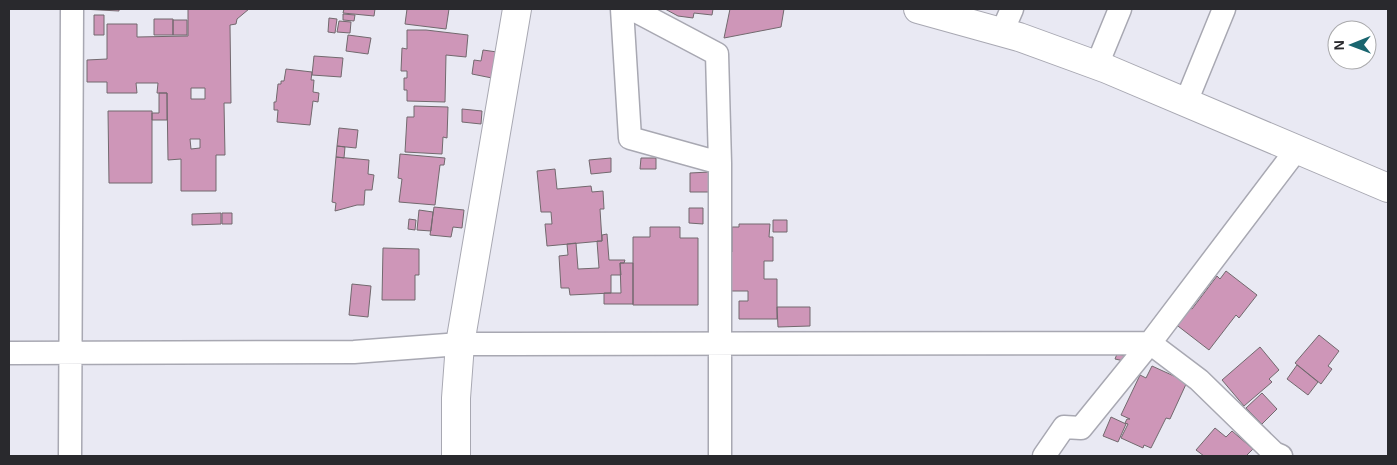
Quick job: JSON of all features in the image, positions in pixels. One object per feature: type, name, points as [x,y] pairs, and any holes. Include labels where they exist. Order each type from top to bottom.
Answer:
[{"type":"street","points":[[70,456],[72,9]]},
{"type":"street","points":[[456,456],[456,398],[460,344],[517,9]]},
{"type":"street","points":[[622,9],[630,138],[720,163]]},
{"type":"street","points":[[632,9],[717,54],[720,163],[720,456]]},
{"type":"street","points":[[918,9],[1007,20],[1097,65],[1388,188]]},
{"type":"street","points":[[1097,65],[1120,9]]},
{"type":"street","points":[[1186,102],[1224,9]]},
{"type":"street","points":[[1044,456],[1064,427],[1082,428],[1150,343],[1296,149]]},
{"type":"street","points":[[9,353],[354,352],[460,344],[1150,343],[1199,380],[1274,453],[1281,456]]},
{"type":"building","points":[[81,9],[119,9],[119,11]]},
{"type":"building","points":[[188,9],[249,9],[237,19],[236,24],[230,25],[231,103],[224,103],[225,155],[216,155],[216,191],[181,191],[181,159],[168,160],[167,93],[157,93],[158,83],[136,83],[137,93],[107,93],[107,82],[87,82],[87,60],[107,59],[107,24],[137,24],[137,37],[188,36]],"holes":[[[191,88],[205,88],[205,99],[191,99]],[[190,139],[200,139],[200,148],[191,149]]]},
{"type":"building","points":[[344,9],[375,9],[374,16],[343,13]]},
{"type":"building","points":[[407,9],[449,9],[446,29],[405,24]]},
{"type":"building","points":[[665,9],[713,9],[712,15],[694,13],[693,18],[678,16]]},
{"type":"building","points":[[730,9],[784,9],[781,27],[724,38]]},
{"type":"building","points":[[343,14],[355,15],[354,21],[343,20]]},
{"type":"building","points":[[94,15],[104,15],[104,35],[94,35]]},
{"type":"building","points":[[329,18],[337,19],[335,33],[328,32]]},
{"type":"building","points":[[154,19],[173,19],[173,35],[154,35]]},
{"type":"building","points":[[173,20],[187,20],[187,35],[173,35]]},
{"type":"building","points":[[339,21],[351,22],[350,33],[337,32]]},
{"type":"building","points":[[407,30],[426,30],[468,35],[466,57],[446,55],[445,102],[407,101],[407,90],[404,90],[404,78],[407,78],[407,71],[401,71],[402,48],[407,49]]},
{"type":"building","points":[[348,35],[371,38],[368,54],[346,51]]},
{"type":"building","points":[[483,50],[497,52],[492,78],[472,74],[474,60],[481,61]]},
{"type":"building","points":[[314,56],[343,58],[341,77],[312,75]]},
{"type":"building","points":[[286,69],[312,72],[311,80],[314,80],[313,92],[319,93],[318,102],[313,101],[310,125],[277,122],[278,110],[274,110],[274,102],[276,102],[278,84],[284,81]]},
{"type":"building","points":[[159,93],[167,93],[167,120],[152,120],[152,113],[159,113]]},
{"type":"building","points":[[414,106],[448,107],[447,138],[443,137],[442,154],[405,152],[407,117],[414,117]]},
{"type":"building","points":[[462,109],[482,111],[481,124],[462,122]]},
{"type":"building","points":[[108,111],[152,111],[152,183],[109,183]]},
{"type":"building","points":[[339,128],[358,130],[356,148],[337,146]]},
{"type":"building","points":[[337,146],[345,147],[344,158],[336,157]]},
{"type":"building","points":[[400,154],[445,158],[444,165],[440,165],[435,205],[399,202],[402,179],[398,178]]},
{"type":"building","points":[[336,157],[369,160],[368,174],[374,175],[372,190],[365,190],[364,205],[335,211],[336,203],[332,202]]},
{"type":"building","points":[[611,158],[611,172],[591,174],[589,160]]},
{"type":"building","points":[[641,158],[656,158],[656,169],[640,169]]},
{"type":"building","points":[[555,169],[557,189],[591,186],[592,192],[603,191],[604,209],[600,209],[602,241],[547,246],[545,224],[552,224],[551,212],[541,212],[537,171]]},
{"type":"building","points":[[710,172],[711,192],[690,192],[690,173]]},
{"type":"building","points":[[434,207],[464,210],[462,228],[453,227],[451,237],[430,235]]},
{"type":"building","points":[[689,208],[703,208],[703,224],[689,223]]},
{"type":"building","points":[[419,210],[433,212],[431,231],[417,230]]},
{"type":"building","points":[[221,213],[221,224],[192,225],[192,214]]},
{"type":"building","points":[[222,213],[232,213],[232,224],[222,224]]},
{"type":"building","points":[[409,219],[416,220],[415,230],[408,229]]},
{"type":"building","points":[[773,220],[787,220],[787,232],[773,232]]},
{"type":"building","points":[[739,224],[770,224],[769,237],[773,237],[773,261],[764,261],[764,279],[777,279],[777,319],[739,319],[739,301],[748,301],[748,291],[729,291],[729,252],[732,252],[732,227],[739,227]]},
{"type":"building","points":[[650,227],[680,227],[680,238],[698,238],[698,305],[633,305],[633,237],[650,237]]},
{"type":"building","points":[[607,234],[609,260],[625,260],[624,263],[620,263],[621,275],[611,275],[611,293],[570,295],[569,288],[561,288],[559,256],[568,255],[567,244],[576,243],[578,269],[599,268],[597,241],[602,241],[602,235]]},
{"type":"building","points":[[383,248],[419,249],[419,275],[415,275],[415,300],[382,300]]},
{"type":"building","points":[[620,263],[633,263],[633,304],[604,304],[604,293],[621,293]]},
{"type":"building","points":[[1226,271],[1257,295],[1239,318],[1236,315],[1209,350],[1174,323],[1188,306],[1192,309],[1217,276],[1220,279]]},
{"type":"building","points":[[352,284],[371,286],[368,317],[349,315]]},
{"type":"building","points":[[777,307],[810,307],[810,326],[778,327]]},
{"type":"building","points":[[1319,335],[1339,351],[1328,366],[1332,369],[1321,384],[1295,363]]},
{"type":"building","points":[[1260,347],[1279,370],[1269,379],[1272,382],[1244,406],[1222,380]]},
{"type":"building","points":[[1117,354],[1126,356],[1124,361],[1115,359]]},
{"type":"building","points":[[1297,365],[1318,382],[1308,395],[1287,379]]},
{"type":"building","points":[[1152,366],[1187,382],[1170,419],[1166,418],[1151,448],[1144,445],[1143,448],[1121,438],[1128,424],[1125,423],[1127,419],[1130,419],[1121,415],[1140,375],[1146,378]]},
{"type":"building","points":[[1262,393],[1277,409],[1262,424],[1246,408]]},
{"type":"building","points":[[1111,417],[1126,424],[1118,442],[1103,436]]},
{"type":"building","points":[[1215,428],[1226,437],[1232,431],[1253,449],[1246,456],[1204,456],[1196,450]]}]
